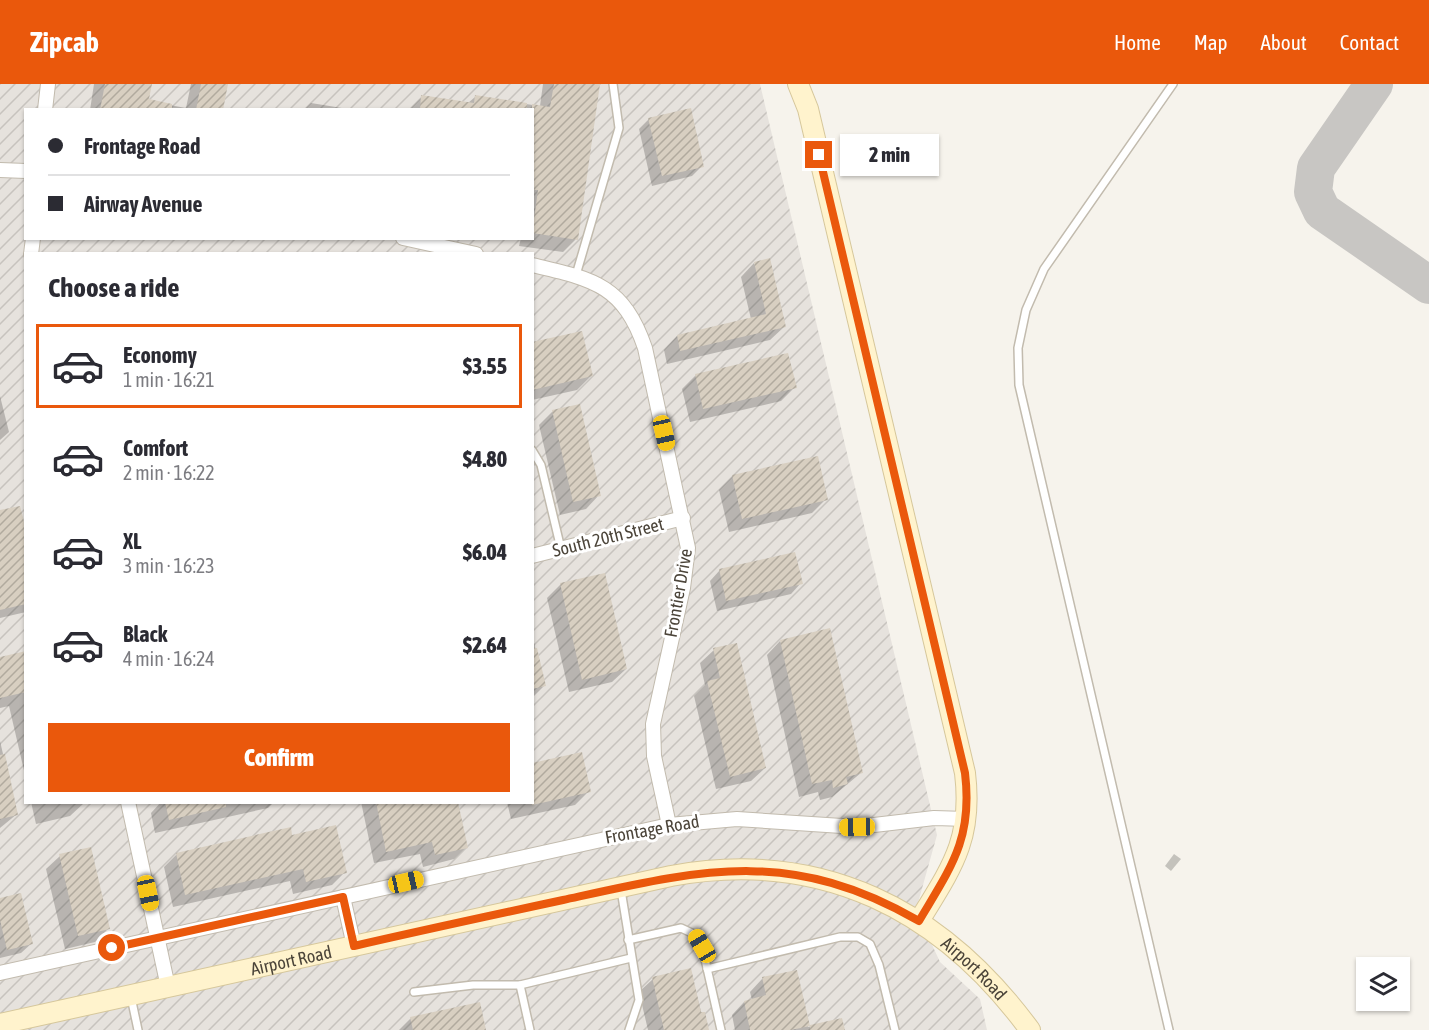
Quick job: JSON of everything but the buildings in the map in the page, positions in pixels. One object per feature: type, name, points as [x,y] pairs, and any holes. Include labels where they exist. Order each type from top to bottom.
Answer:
[{"type":"main road","points":[[798,84],[808,109],[958,739],[966,782],[967,819],[956,857],[919,921]]},
{"type":"main road","name":"Airport Road","points":[[0,1024],[620,887],[702,872],[738,870],[780,873],[822,880],[859,891],[919,921],[978,966],[1030,1030]]},
{"type":"street","points":[[45,108],[48,84]]},
{"type":"street","points":[[0,170],[24,171]]},
{"type":"street","points":[[412,240],[467,252]]},
{"type":"street","name":"Frontier Drive","points":[[534,265],[595,282],[623,305],[640,333],[688,548],[686,572],[655,709],[653,734],[655,761],[669,825]]},
{"type":"street","name":"South 20th Street","points":[[534,556],[683,518]]},
{"type":"street","points":[[128,804],[168,987]]},
{"type":"street","name":"Frontage Road","points":[[0,973],[669,825],[737,819],[851,828],[934,818],[967,819]]},
{"type":"street","points":[[343,897],[354,946]]},
{"type":"lane","points":[[576,275],[619,128],[613,84]]},
{"type":"lane","points":[[1169,1030],[1019,385],[1018,348],[1026,310],[1044,269],[1173,84]]},
{"type":"lane","points":[[534,453],[541,465],[561,549]]},
{"type":"lane","points":[[620,887],[639,1000],[629,1030]]},
{"type":"lane","points":[[628,940],[681,928],[694,934],[702,946],[721,1030]]},
{"type":"lane","points":[[707,969],[840,937],[858,937],[870,944],[879,964],[895,1030]]},
{"type":"lane","points":[[414,992],[473,985],[520,985],[631,958]]},
{"type":"lane","points":[[520,985],[530,1030]]},
{"type":"lane","points":[[131,995],[138,1030]]},
{"type":"shaded area","points":[[0,84],[760,84],[937,835],[916,910],[940,962],[980,999],[987,1030],[0,1030]]},
{"type":"taxiway","points":[[1374,84],[1316,168],[1313,192],[1322,211],[1429,285]]},
{"type":"route","points":[[112,948],[343,897],[354,946],[671,876],[727,870],[780,873],[822,880],[875,898],[919,921],[952,865],[962,842],[967,819],[965,773],[819,155]]}]
